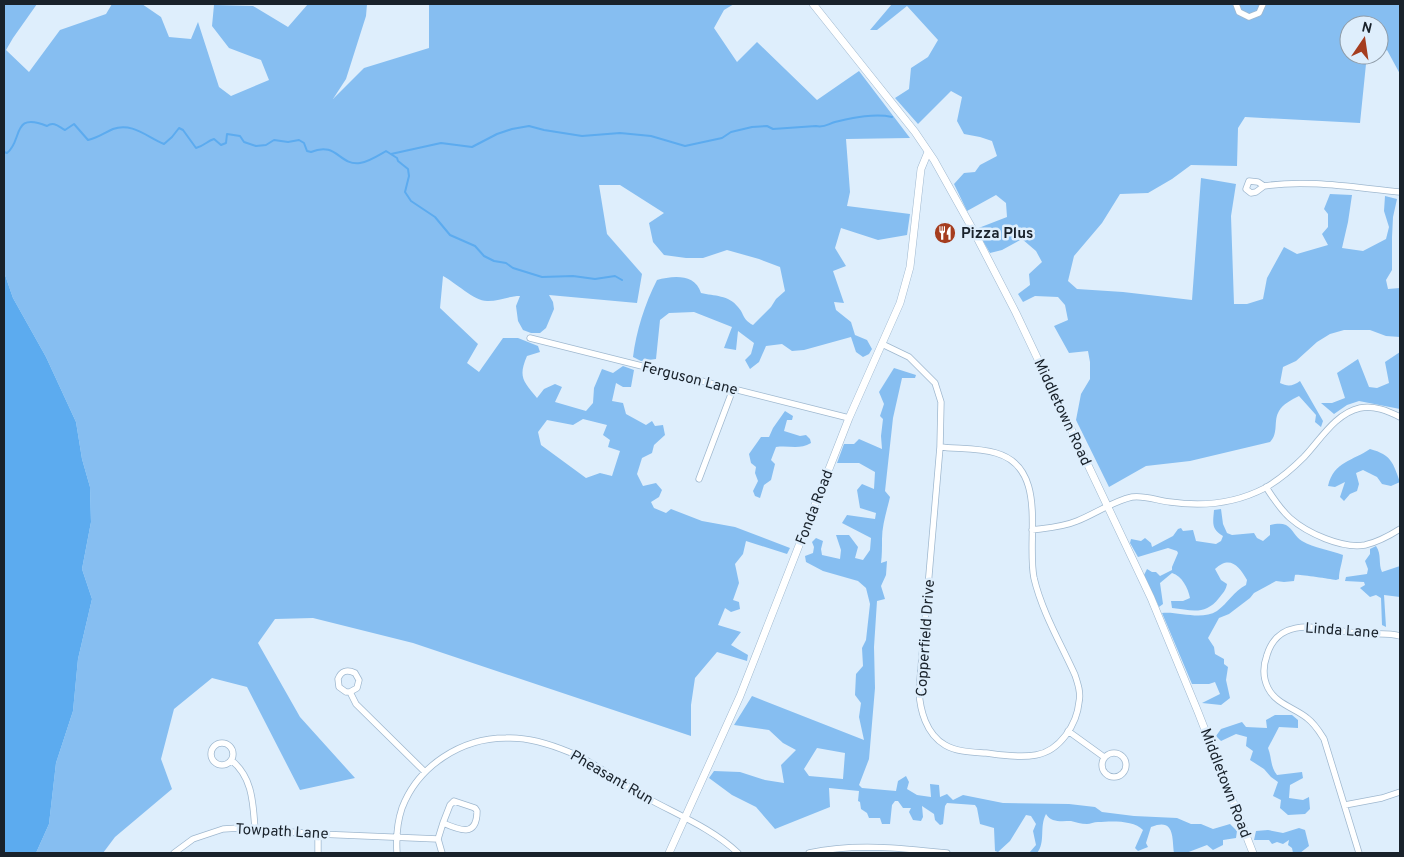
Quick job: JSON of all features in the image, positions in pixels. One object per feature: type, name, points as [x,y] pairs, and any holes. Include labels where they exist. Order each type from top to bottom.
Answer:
[{"type":"street","name":"Middletown Road","points":[[813,4],[915,132],[968,220],[1016,314],[1167,636],[1253,853]]},
{"type":"street","points":[[1236,4],[1239,12],[1249,17],[1258,13],[1263,4]]},
{"type":"street","name":"Fonda Road","points":[[669,853],[740,696],[849,418],[896,312],[906,284],[915,230],[921,169],[928,152]]},
{"type":"street","points":[[1264,186],[1310,184],[1400,192]]},
{"type":"street","name":"Ferguson Lane","points":[[530,338],[849,418]]},
{"type":"street","name":"Copperfield Drive","points":[[882,344],[909,357],[935,384],[941,402],[940,447],[919,691],[920,704],[925,720],[937,739],[944,745],[963,751],[1000,755],[1038,755],[1051,749],[1068,731],[1075,719],[1080,701],[1079,686],[1040,596],[1032,562],[1031,493],[1023,472],[1004,456],[996,453],[940,447]]},
{"type":"street","points":[[699,478],[733,389]]},
{"type":"street","points":[[1032,530],[1058,527],[1132,497],[1185,504],[1212,504],[1242,497],[1266,487],[1290,470],[1332,425],[1354,410],[1362,408],[1385,410],[1400,417]]},
{"type":"street","points":[[1266,487],[1278,505],[1290,518],[1314,534],[1340,543],[1364,545],[1389,536],[1400,529]]},
{"type":"street","name":"Linda Lane","points":[[1359,853],[1328,750],[1316,727],[1307,718],[1274,698],[1268,689],[1264,672],[1266,658],[1272,644],[1278,638],[1286,631],[1296,628],[1314,627],[1360,634],[1400,636]]},
{"type":"street","points":[[350,692],[356,704],[425,772]]},
{"type":"street","points":[[1068,731],[1104,757]]},
{"type":"street","name":"Pheasant Run","points":[[397,853],[396,837],[402,809],[415,783],[425,772],[447,755],[468,744],[493,738],[522,739],[570,752],[600,768],[645,797],[721,839],[738,853]]},
{"type":"street","points":[[1111,754],[1119,755],[1125,760],[1126,768],[1124,772],[1118,777],[1106,775],[1102,769],[1104,757],[1111,754]]},
{"type":"street","points":[[231,760],[240,767],[248,782],[253,800],[255,829]]},
{"type":"street","points":[[1344,804],[1382,798],[1400,792]]},
{"type":"street","points":[[442,853],[438,838],[443,823],[450,805],[454,801],[475,808],[477,811],[473,825],[468,830],[461,831],[443,823]]},
{"type":"street","name":"Towpath Lane","points":[[174,853],[185,844],[212,831],[223,828],[318,834],[438,838]]},
{"type":"street","points":[[318,834],[318,853]]},
{"type":"street","points":[[808,853],[847,847],[947,853]]},
{"type":"shaded area","points":[[4,4],[37,4],[6,50],[29,72],[60,30],[106,14],[112,4],[142,4],[161,17],[169,37],[191,39],[198,22],[219,87],[231,96],[269,80],[261,60],[229,48],[212,26],[214,5],[253,6],[288,27],[308,4],[367,4],[366,16],[346,79],[333,99],[364,68],[429,48],[429,4],[734,4],[724,10],[714,28],[737,62],[757,42],[817,100],[859,71],[910,138],[846,139],[850,192],[847,206],[910,214],[907,235],[878,240],[841,228],[835,248],[846,266],[833,271],[844,303],[834,302],[836,310],[851,322],[855,335],[867,340],[872,349],[869,354],[863,357],[856,352],[851,337],[804,350],[792,351],[782,344],[766,346],[759,362],[750,369],[745,360],[751,354],[754,343],[738,331],[736,350],[724,348],[732,327],[694,312],[669,313],[660,320],[656,359],[641,361],[633,357],[642,318],[657,280],[676,277],[688,279],[694,282],[701,293],[730,300],[740,310],[745,319],[753,325],[785,291],[780,267],[759,259],[727,250],[703,258],[664,255],[653,242],[649,223],[664,213],[620,185],[599,185],[607,234],[642,274],[637,303],[549,295],[554,309],[546,328],[540,333],[531,333],[523,330],[518,321],[516,306],[520,296],[492,301],[483,300],[471,295],[443,276],[440,308],[478,344],[467,363],[479,372],[503,338],[518,338],[538,346],[540,352],[527,356],[524,363],[523,378],[525,383],[537,398],[544,389],[555,384],[562,387],[555,402],[586,411],[593,403],[594,388],[602,369],[613,373],[623,366],[634,370],[631,387],[623,387],[616,383],[612,401],[623,403],[626,414],[646,425],[652,421],[655,426],[663,425],[665,435],[654,445],[652,453],[642,458],[637,474],[643,486],[656,483],[662,490],[659,497],[651,502],[654,508],[666,513],[671,509],[702,521],[735,527],[790,548],[787,554],[746,541],[743,554],[735,564],[739,583],[733,600],[739,602],[740,609],[731,612],[725,608],[718,625],[741,632],[731,645],[748,655],[747,661],[717,652],[695,678],[691,705],[691,736],[413,643],[313,618],[275,619],[258,643],[300,717],[355,778],[300,790],[247,687],[212,678],[174,709],[161,759],[172,789],[115,837],[103,853],[36,853],[49,824],[56,763],[73,711],[78,659],[92,599],[82,569],[91,522],[90,487],[82,459],[76,422],[46,357],[13,298],[4,272]],"holes":[[[583,419],[607,425],[603,435],[610,440],[608,447],[620,451],[612,476],[600,473],[586,478],[541,445],[538,432],[547,420],[573,425]]]},
{"type":"shaded area","points":[[892,4],[1400,4],[1400,74],[1389,54],[1389,15],[1339,15],[1339,65],[1366,65],[1360,123],[1245,117],[1238,128],[1237,166],[1191,165],[1148,193],[1120,194],[1102,223],[1074,256],[1068,281],[1077,289],[1192,300],[1201,178],[1236,184],[1231,216],[1234,304],[1247,304],[1263,299],[1267,278],[1284,247],[1297,254],[1328,245],[1322,234],[1328,227],[1328,214],[1324,209],[1330,194],[1352,195],[1342,248],[1363,251],[1386,239],[1389,227],[1384,211],[1385,196],[1397,199],[1393,217],[1392,270],[1386,280],[1388,289],[1400,288],[1400,337],[1386,336],[1370,330],[1344,330],[1330,334],[1317,342],[1296,361],[1283,367],[1280,383],[1290,385],[1300,381],[1323,421],[1321,427],[1315,422],[1316,415],[1299,396],[1285,404],[1279,411],[1274,435],[1270,442],[1190,461],[1146,466],[1109,487],[1076,420],[1081,394],[1090,379],[1090,362],[1088,351],[1069,353],[1054,326],[1068,320],[1065,305],[1058,297],[1035,296],[1023,302],[1018,294],[1030,285],[1029,274],[1042,262],[1036,251],[1022,239],[1002,250],[990,253],[976,229],[1007,217],[1006,203],[996,195],[967,211],[954,184],[964,173],[975,172],[980,165],[997,156],[992,141],[964,134],[957,121],[962,97],[951,91],[918,124],[895,98],[909,89],[911,68],[928,57],[938,40],[907,6],[877,30],[870,30]]},
{"type":"shaded area","points":[[4,272],[13,298],[46,357],[76,422],[82,459],[90,487],[91,522],[82,569],[92,599],[78,659],[73,711],[56,763],[49,824],[36,853],[4,853]]},
{"type":"shaded area","points":[[1400,352],[1400,409],[1359,401],[1347,405],[1334,414],[1321,403],[1332,403],[1345,398],[1337,373],[1358,359],[1369,387],[1377,388],[1389,383],[1385,362]]},
{"type":"shaded area","points":[[894,368],[916,375],[915,378],[902,378],[893,418],[885,491],[890,497],[882,534],[881,563],[887,561],[886,575],[881,586],[885,599],[877,601],[874,647],[875,688],[869,759],[859,785],[862,788],[896,791],[898,781],[906,776],[909,782],[907,789],[917,795],[931,797],[930,784],[939,785],[940,797],[947,794],[953,800],[963,795],[1003,803],[1069,804],[1095,807],[1102,812],[1177,818],[1191,824],[1201,824],[1213,829],[1230,824],[1237,831],[1236,838],[1223,840],[1223,845],[1213,850],[1207,845],[1186,853],[1174,853],[1171,831],[1164,825],[1159,825],[1151,827],[1146,843],[1148,847],[1138,851],[1135,848],[1143,830],[1134,824],[1116,821],[1087,824],[1057,821],[1051,819],[1046,814],[1040,849],[1037,853],[1029,853],[1036,845],[1033,831],[1036,824],[1031,816],[1026,815],[1010,841],[998,852],[995,851],[994,828],[980,824],[975,805],[947,803],[943,824],[940,825],[935,820],[934,814],[922,806],[923,817],[921,821],[913,820],[909,812],[911,808],[903,808],[898,801],[895,801],[892,805],[890,824],[882,824],[880,818],[869,818],[867,813],[861,809],[860,802],[858,801],[859,791],[829,788],[830,807],[775,829],[756,807],[732,795],[709,778],[714,771],[740,772],[765,780],[784,783],[781,765],[796,750],[783,743],[769,730],[734,725],[752,696],[864,740],[859,717],[861,703],[855,695],[856,674],[863,666],[862,648],[866,640],[870,604],[866,588],[858,581],[823,571],[806,562],[805,556],[813,553],[814,547],[812,542],[816,538],[823,541],[822,555],[840,559],[841,550],[836,535],[849,535],[858,547],[855,558],[863,560],[870,550],[871,538],[842,523],[847,515],[875,519],[876,513],[860,508],[857,490],[862,484],[874,489],[875,472],[859,463],[837,463],[844,444],[854,444],[859,439],[882,449],[883,419],[880,416],[884,404],[879,392]],"holes":[[[817,748],[845,753],[843,779],[809,776],[804,769]]]},
{"type":"shaded area","points":[[785,411],[793,416],[792,420],[787,420],[784,431],[800,436],[806,435],[811,443],[798,447],[776,447],[771,460],[775,464],[771,480],[764,485],[760,498],[755,496],[753,491],[758,481],[755,473],[756,467],[751,463],[749,454],[761,437],[769,437]]},
{"type":"shaded area","points":[[1370,449],[1383,454],[1391,461],[1400,482],[1391,486],[1382,484],[1377,477],[1363,470],[1356,473],[1359,484],[1357,491],[1350,494],[1344,501],[1340,497],[1345,482],[1335,487],[1328,486],[1331,478],[1339,466]]},
{"type":"shaded area","points":[[1221,509],[1223,524],[1227,533],[1232,535],[1254,533],[1257,538],[1263,541],[1270,535],[1270,525],[1282,524],[1286,525],[1300,540],[1343,555],[1339,579],[1295,575],[1294,581],[1276,581],[1254,593],[1229,614],[1219,618],[1208,638],[1214,647],[1215,654],[1224,659],[1224,664],[1228,667],[1226,680],[1230,698],[1221,705],[1202,703],[1220,694],[1215,682],[1192,684],[1162,613],[1197,616],[1211,614],[1221,608],[1238,590],[1246,585],[1247,580],[1241,570],[1234,564],[1225,563],[1220,565],[1215,569],[1221,580],[1227,584],[1226,588],[1214,604],[1203,610],[1192,610],[1172,608],[1171,601],[1183,601],[1190,598],[1184,583],[1172,573],[1160,583],[1163,604],[1159,607],[1144,575],[1147,569],[1156,572],[1160,576],[1172,570],[1178,553],[1168,548],[1138,557],[1130,543],[1131,539],[1141,541],[1145,538],[1151,543],[1152,547],[1173,536],[1181,528],[1183,531],[1193,530],[1196,541],[1216,544],[1221,541],[1223,536],[1216,531],[1213,522],[1214,510]]},
{"type":"shaded area","points":[[1376,546],[1382,572],[1400,566],[1400,597],[1384,595],[1386,627],[1382,625],[1381,598],[1376,595],[1370,597],[1360,588],[1365,585],[1364,582],[1345,581],[1346,577],[1367,574],[1368,569],[1365,561],[1370,554],[1370,549]]},
{"type":"shaded area","points":[[1275,715],[1292,715],[1298,720],[1298,728],[1279,727],[1268,748],[1273,768],[1277,775],[1302,772],[1303,778],[1290,785],[1289,798],[1303,800],[1309,797],[1310,809],[1305,814],[1288,815],[1280,808],[1281,800],[1273,796],[1278,782],[1264,769],[1250,760],[1253,751],[1246,746],[1247,737],[1236,734],[1221,741],[1216,736],[1221,729],[1242,722],[1246,727],[1267,728],[1266,720]]},
{"type":"shaded area","points":[[1299,828],[1305,830],[1309,846],[1300,853],[1293,853],[1292,848],[1288,845],[1289,840],[1283,844],[1277,842],[1272,844],[1269,840],[1254,840],[1256,831],[1268,830],[1283,833]]},
{"type":"waterway","points":[[391,154],[441,143],[472,147],[497,134],[529,126],[582,136],[620,133],[651,136],[685,146],[722,138],[731,132],[752,127],[767,126],[773,129],[826,126],[835,122],[864,117],[892,117]]},
{"type":"waterway","points":[[4,152],[7,153],[12,148],[20,129],[28,122],[36,122],[47,126],[54,124],[65,130],[74,124],[88,140],[113,129],[127,127],[164,144],[179,128],[183,130],[196,148],[214,139],[221,145],[226,143],[227,134],[240,136],[244,142],[256,146],[266,145],[274,140],[288,142],[299,140],[304,143],[307,151],[327,149],[353,163],[366,161],[386,151],[397,158],[408,169],[409,176],[405,192],[411,201],[435,217],[450,235],[475,246],[484,256],[542,277],[573,276],[595,279],[615,276],[622,280]]},
{"type":"place","name":"Pizza Plus","points":[[945,233]]}]
